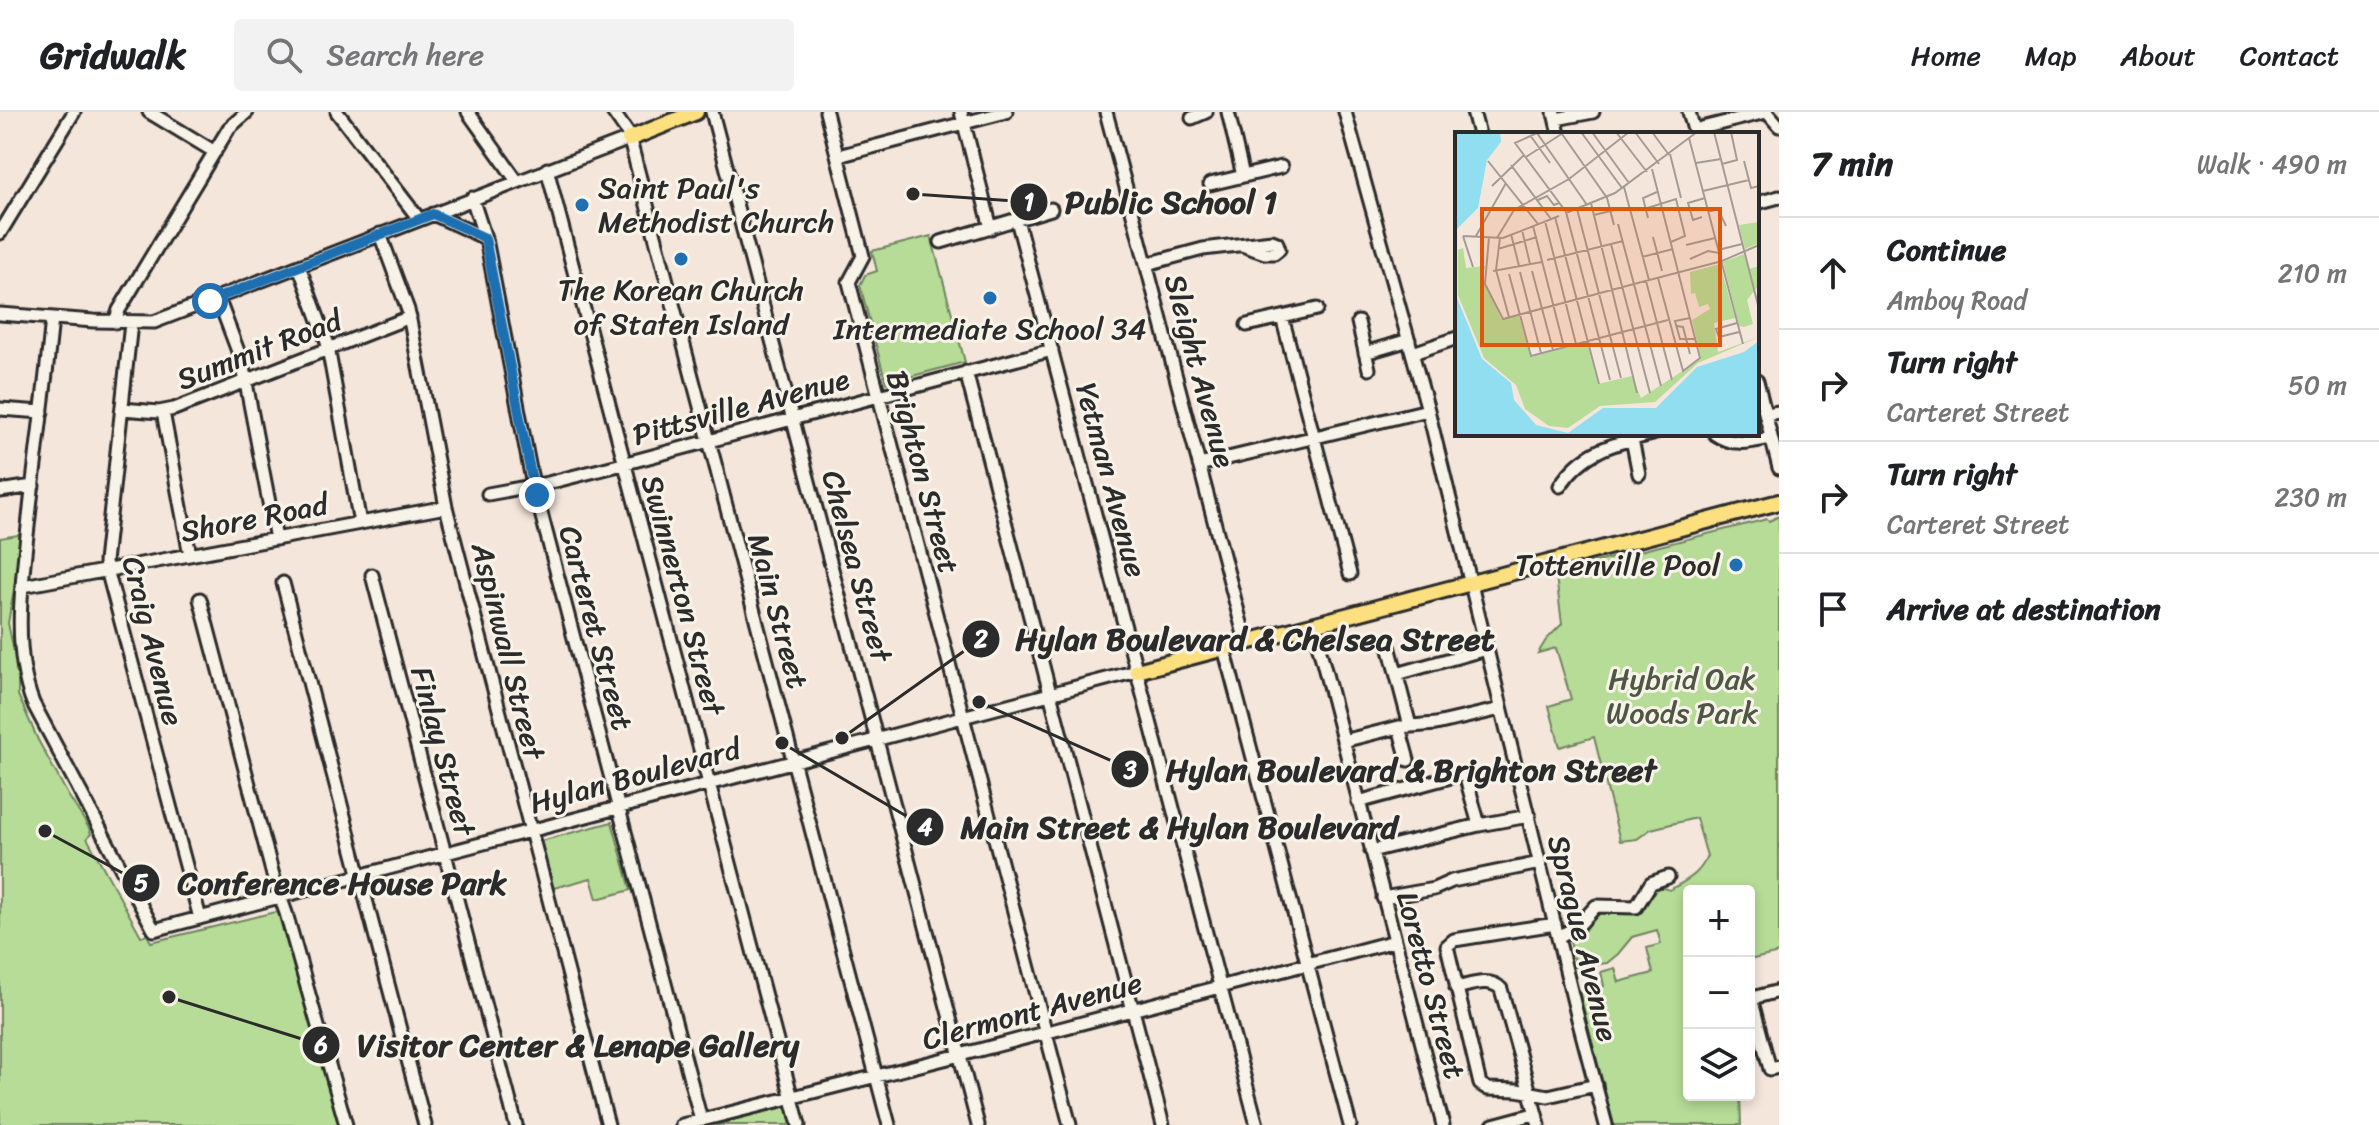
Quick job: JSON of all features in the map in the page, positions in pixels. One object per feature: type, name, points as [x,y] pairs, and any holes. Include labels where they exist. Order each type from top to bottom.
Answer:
[{"type":"main road","points":[[629,139],[696,112]]},
{"type":"main road","name":"Hylan Boulevard","points":[[1137,671],[1779,502]]},
{"type":"street","points":[[0,233],[74,112]]},
{"type":"street","points":[[149,112],[215,152]]},
{"type":"street","points":[[115,322],[119,310],[215,152],[232,125],[247,112]]},
{"type":"street","points":[[337,112],[419,219]]},
{"type":"street","points":[[468,112],[517,181]]},
{"type":"street","name":"Main Street","points":[[613,112],[626,129],[629,139],[889,1125]]},
{"type":"street","name":"Chelsea Street","points":[[712,112],[978,1125]]},
{"type":"street","name":"Brighton Street","points":[[826,112],[863,256],[849,282],[1070,1125]]},
{"type":"street","points":[[838,156],[962,117],[1006,112]]},
{"type":"street","name":"Sleight Avenue","points":[[1106,112],[1246,642]]},
{"type":"street","points":[[1192,118],[1206,112]]},
{"type":"street","points":[[1228,112],[1243,176]]},
{"type":"street","name":"Sprague Avenue","points":[[1345,112],[1428,410],[1606,1125]]},
{"type":"street","points":[[1473,112],[1478,132]]},
{"type":"street","points":[[1555,116],[1593,112]]},
{"type":"street","points":[[1689,112],[1694,132],[1766,112],[1779,126]]},
{"type":"street","points":[[962,117],[991,228]]},
{"type":"street","points":[[0,314],[154,322],[629,139]]},
{"type":"street","points":[[1210,184],[1281,167]]},
{"type":"street","name":"Swinnerton Street","points":[[547,169],[799,1125]]},
{"type":"street","points":[[1759,202],[1779,197]]},
{"type":"street","name":"Carteret Street","points":[[472,198],[485,238],[534,485],[701,1120]]},
{"type":"street","points":[[941,242],[1051,209]]},
{"type":"street","points":[[433,214],[485,238]]},
{"type":"street","name":"Yetman Avenue","points":[[1017,220],[1257,1125]]},
{"type":"street","name":"Aspinwall Street","points":[[380,234],[410,317],[446,507],[608,1125]]},
{"type":"street","points":[[1147,264],[1203,249],[1242,245]]},
{"type":"street","points":[[299,266],[329,349],[360,523]]},
{"type":"street","points":[[218,298],[239,352],[246,381],[276,539]]},
{"type":"street","points":[[1247,325],[1317,309]]},
{"type":"street","name":"Summit Road","points":[[122,409],[163,412],[410,317]]},
{"type":"street","points":[[1282,317],[1350,574]]},
{"type":"street","points":[[23,586],[52,318]]},
{"type":"street","points":[[1358,322],[1369,369]]},
{"type":"street","name":"Craig Avenue","points":[[131,323],[106,550],[107,570],[200,918]]},
{"type":"street","points":[[1413,353],[1455,339]]},
{"type":"street","points":[[1365,353],[1409,340]]},
{"type":"street","name":"Pittsville Avenue","points":[[488,494],[624,464],[1052,350]]},
{"type":"street","points":[[966,372],[1163,1125]]},
{"type":"street","points":[[1759,388],[1779,468]]},
{"type":"street","points":[[0,409],[42,412]]},
{"type":"street","points":[[1199,465],[1428,410]]},
{"type":"street","points":[[163,412],[190,555]]},
{"type":"street","points":[[1766,414],[1779,412]]},
{"type":"street","points":[[1560,486],[1580,461],[1611,439],[1645,436]]},
{"type":"street","points":[[1718,436],[1740,443],[1771,438]]},
{"type":"street","points":[[1632,439],[1639,474]]},
{"type":"street","points":[[0,491],[33,486]]},
{"type":"street","name":"Shore Road","points":[[23,586],[446,507]]},
{"type":"street","name":"Finlay Street","points":[[372,575],[516,1125]]},
{"type":"street","points":[[283,583],[425,1125]]},
{"type":"street","name":"Hylan Boulevard","points":[[23,586],[21,639],[30,695],[154,930],[1137,671]]},
{"type":"street","points":[[200,599],[274,879],[346,1125]]},
{"type":"street","name":"Loretto Street","points":[[1313,624],[1443,1125]]},
{"type":"street","points":[[1388,642],[1397,674],[1408,760]]},
{"type":"street","points":[[1224,648],[1350,1125]]},
{"type":"street","points":[[1397,674],[1486,649]]},
{"type":"street","points":[[1343,741],[1501,709]]},
{"type":"street","points":[[1358,802],[1464,775],[1479,825]]},
{"type":"street","points":[[1371,851],[1529,816]]},
{"type":"street","points":[[1383,898],[1540,863]]},
{"type":"street","points":[[1558,937],[1578,926],[1596,906],[1636,907],[1651,883],[1668,877]]},
{"type":"street","points":[[1555,924],[1451,941],[1447,949],[1456,988],[1481,1086],[1548,1096],[1596,1085]]},
{"type":"street","name":"Clermont Avenue","points":[[682,1125],[1395,941]]},
{"type":"street","points":[[1456,988],[1486,982],[1498,985],[1529,1092],[1536,1120],[1493,1125]]},
{"type":"street","points":[[1774,1068],[1752,1002],[1756,997],[1779,991]]},
{"type":"green space","points":[[931,236],[965,362],[886,383],[860,285],[865,275],[877,271],[872,251]]},
{"type":"green space","name":"Hybrid Oak Woods Park","points":[[1779,516],[1779,953],[1755,959],[1755,885],[1683,885],[1683,1101],[1740,1101],[1741,1125],[1614,1125],[1579,992],[1604,986],[1601,972],[1615,968],[1619,982],[1653,973],[1647,948],[1661,944],[1657,930],[1632,937],[1607,963],[1576,967],[1569,936],[1598,911],[1637,911],[1646,903],[1655,886],[1670,890],[1696,872],[1707,856],[1696,818],[1651,829],[1637,839],[1620,841],[1594,737],[1560,747],[1549,706],[1571,699],[1556,648],[1538,653],[1562,624],[1556,576],[1564,570],[1767,519],[1769,521]]},
{"type":"green space","points":[[24,534],[8,623],[18,671],[18,695],[38,740],[89,828],[91,834],[87,838],[141,936],[147,935],[151,942],[275,912],[281,915],[341,1125],[0,1125],[0,538]]},
{"type":"green space","points":[[612,822],[631,890],[597,899],[591,878],[550,889],[537,842]]},
{"type":"green space","points":[[787,1106],[791,1125],[715,1125]]},
{"type":"place","name":"Public School 1","points":[[913,194]]},
{"type":"place","name":"Saint Paul's Methodist Church","points":[[582,205]]},
{"type":"place","name":"The Korean Church of Staten Island","points":[[681,259]]},
{"type":"place","name":"Intermediate School 34","points":[[990,298]]},
{"type":"place","name":"Tottenville Pool","points":[[1736,565]]},
{"type":"place","name":"Hylan Boulevard & Brighton Street","points":[[979,702]]},
{"type":"place","name":"Hylan Boulevard & Chelsea Street","points":[[842,738]]},
{"type":"place","name":"Main Street & Hylan Boulevard","points":[[782,743]]},
{"type":"place","name":"Conference House Park","points":[[45,831]]},
{"type":"place","name":"Visitor Center & Lenape Gallery","points":[[169,997]]},
{"type":"route","points":[[210,301],[433,214],[485,238],[537,495]]}]
